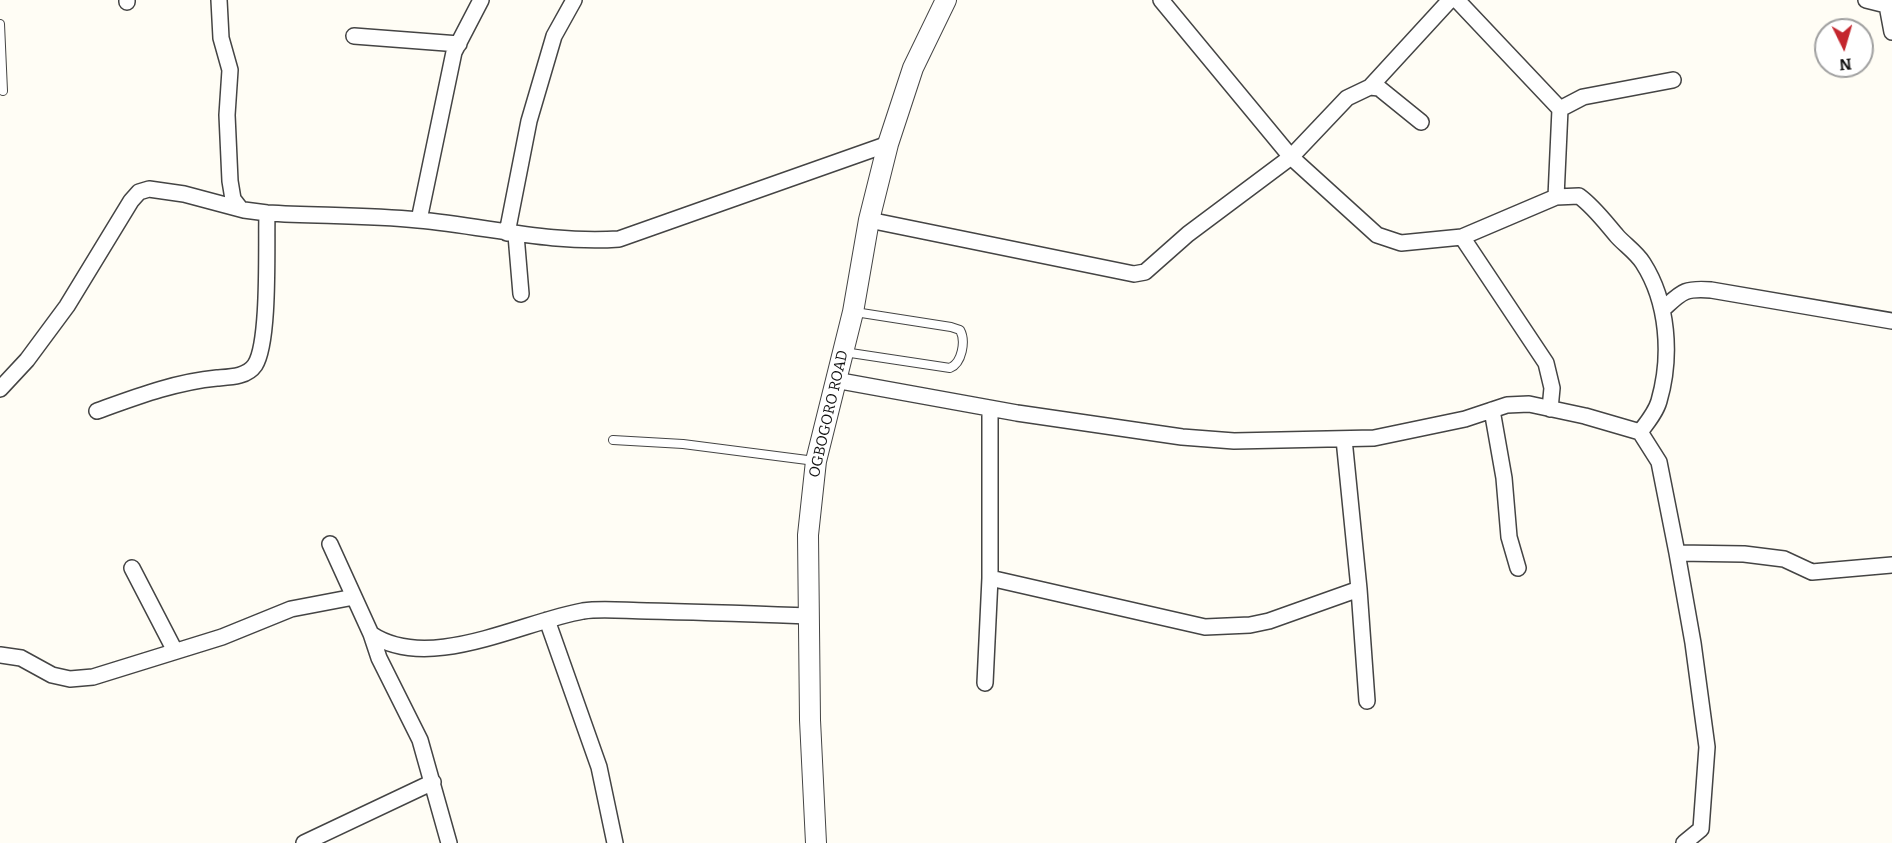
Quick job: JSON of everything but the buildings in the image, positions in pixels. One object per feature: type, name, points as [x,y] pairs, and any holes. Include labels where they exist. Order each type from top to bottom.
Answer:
[{"type":"street","points":[[219,0],[221,38],[230,70],[227,115],[231,182],[233,198],[240,208]]},
{"type":"street","points":[[419,220],[454,52],[481,0]]},
{"type":"street","points":[[521,294],[512,234],[529,121],[554,36],[574,0]]},
{"type":"street","name":"OGBOGORO ROAD","points":[[816,843],[808,616],[808,535],[816,461],[853,312],[869,220],[888,144],[913,68],[946,0]]},
{"type":"street","points":[[1161,0],[1291,157],[1377,235],[1401,243],[1462,237],[1556,197],[1579,196],[1591,205],[1641,260],[1654,283],[1662,310],[1666,333],[1665,367],[1659,403],[1640,432]]},
{"type":"street","points":[[869,220],[1134,274],[1145,272],[1188,234],[1291,157],[1347,98],[1370,87],[1450,0]]},
{"type":"street","points":[[1457,0],[1560,109],[1556,197]]},
{"type":"street","points":[[1866,0],[1886,3],[1892,32]]},
{"type":"street","points":[[354,36],[459,44]]},
{"type":"street","points":[[1560,109],[1583,97],[1673,80]]},
{"type":"street","points":[[1370,87],[1379,88],[1421,122]]},
{"type":"street","points":[[0,389],[27,360],[67,306],[131,201],[139,192],[149,189],[184,194],[267,213],[419,220],[512,234],[593,241],[619,239],[888,144]]},
{"type":"street","points":[[97,411],[147,393],[186,383],[235,377],[247,372],[255,365],[260,352],[265,318],[267,213]]},
{"type":"street","points":[[1462,237],[1546,363],[1552,388],[1550,409]]},
{"type":"street","points":[[1662,310],[1679,295],[1692,289],[1711,290],[1892,321]]},
{"type":"street","points":[[835,380],[990,409],[1182,437],[1234,441],[1374,438],[1465,419],[1507,405],[1529,404],[1585,416],[1640,432],[1659,462],[1677,553],[1707,747],[1701,829],[1684,843]]},
{"type":"street","points":[[986,683],[990,578],[990,409]]},
{"type":"street","points":[[1492,410],[1504,478],[1509,537],[1518,568]]},
{"type":"street","points":[[1344,439],[1359,589],[1367,701]]},
{"type":"street","points":[[330,544],[371,634],[379,658],[420,740],[449,843]]},
{"type":"street","points":[[1677,553],[1744,554],[1784,559],[1812,572],[1892,565]]},
{"type":"street","points":[[132,568],[175,651]]},
{"type":"street","points":[[990,578],[1205,627],[1250,625],[1269,621],[1359,589]]},
{"type":"street","points":[[0,655],[21,658],[52,675],[70,679],[93,677],[222,637],[291,609],[354,597]]},
{"type":"street","points":[[371,634],[382,642],[401,648],[443,647],[486,639],[585,610],[808,616]]},
{"type":"street","points":[[547,620],[599,767],[615,843]]},
{"type":"street","points":[[304,843],[433,782]]},
{"type":"lane","points":[[0,24],[3,91]]},
{"type":"lane","points":[[843,351],[950,368],[958,362],[963,343],[960,330],[951,327],[853,312]]},
{"type":"lane","points":[[613,440],[683,444],[816,461]]}]
